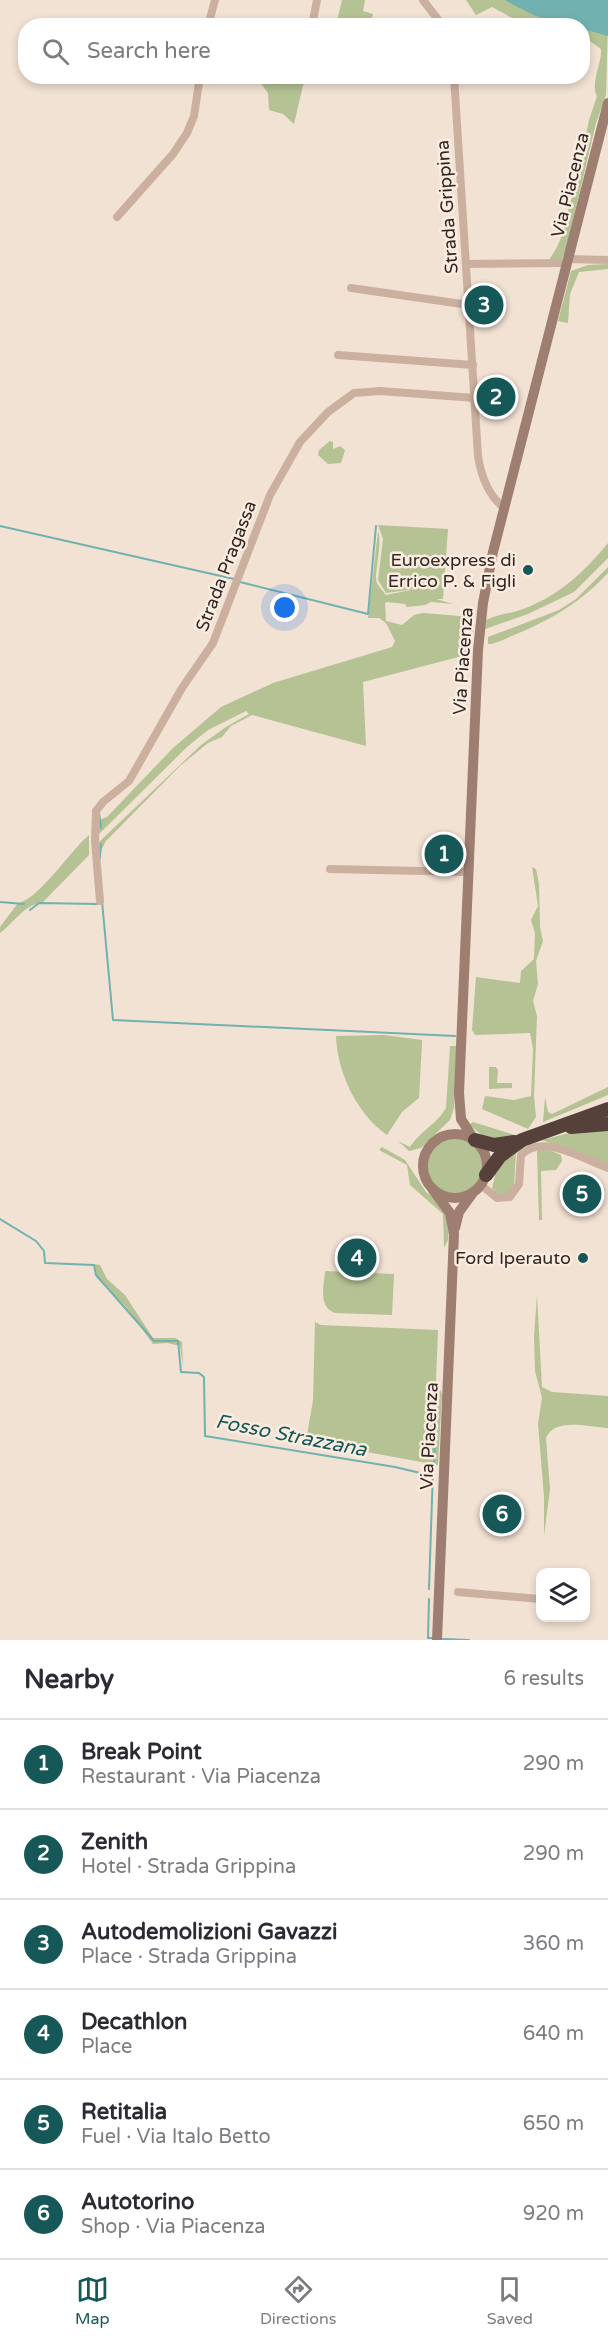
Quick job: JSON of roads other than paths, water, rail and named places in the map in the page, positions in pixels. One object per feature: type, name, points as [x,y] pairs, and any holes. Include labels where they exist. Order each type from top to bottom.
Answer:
[{"type":"highway","points":[[484,1180],[500,1156],[525,1139],[585,1108],[608,1099]]},
{"type":"highway","points":[[474,1139],[494,1145],[525,1139],[591,1113],[608,1109]]},
{"type":"highway","points":[[546,1132],[588,1124],[608,1124]]},
{"type":"main road","name":"Via Piacenza","points":[[474,1139],[461,1119],[459,1093],[481,614],[504,508],[608,103]]},
{"type":"main road","name":"Via Piacenza","points":[[440,1137],[454,1118],[459,1093]]},
{"type":"main road","points":[[456,1133],[474,1139],[486,1156],[484,1180],[459,1212],[454,1234],[450,1213],[425,1179],[423,1164],[427,1149],[440,1137],[456,1133]]},
{"type":"main road","points":[[434,1190],[444,1196],[455,1198],[472,1193]]},
{"type":"main road","name":"Via Piacenza","points":[[437,1640],[454,1234]]},
{"type":"street","points":[[210,18],[215,0]]},
{"type":"street","points":[[314,18],[317,0]]},
{"type":"street","points":[[423,0],[437,18]]},
{"type":"street","points":[[117,218],[188,134],[194,116],[199,84]]},
{"type":"street","name":"Strada Grippina","points":[[455,84],[480,470],[492,495],[504,508]]},
{"type":"street","points":[[466,264],[608,260]]},
{"type":"street","points":[[351,288],[469,305]]},
{"type":"street","points":[[338,355],[472,365]]},
{"type":"street","name":"Strada Pragassa","points":[[100,901],[95,841],[96,812],[103,802],[129,781],[177,696],[213,643],[270,495],[300,442],[328,412],[354,393],[380,391],[475,398]]},
{"type":"street","points":[[330,869],[469,872]]},
{"type":"street","points":[[484,1180],[497,1198],[510,1197],[519,1184],[521,1155],[538,1146],[551,1147],[608,1168]]},
{"type":"street","points":[[458,1592],[536,1599]]},
{"type":"water","points":[[505,0],[608,0],[608,36],[590,31],[590,18],[542,18]]},
{"type":"waterway","points":[[0,526],[234,579]]},
{"type":"waterway","points":[[240,582],[368,614],[376,526]]},
{"type":"waterway","points":[[99,813],[101,828]]},
{"type":"waterway","points":[[100,858],[101,844]]},
{"type":"waterway","points":[[102,901],[113,1020],[455,1036]]},
{"type":"waterway","points":[[0,902],[24,904]]},
{"type":"waterway","points":[[30,910],[39,903],[97,904]]},
{"type":"waterway","name":"Fosso Strazzana","points":[[0,1219],[36,1241],[44,1251],[45,1263],[94,1265],[96,1275],[154,1341],[178,1341],[181,1372],[199,1373],[204,1377],[205,1436],[395,1467],[433,1476]]},
{"type":"waterway","points":[[434,1465],[437,1389]]},
{"type":"waterway","points":[[429,1589],[433,1470]]},
{"type":"waterway","points":[[429,1599],[428,1638],[432,1638]]},
{"type":"waterway","points":[[443,1639],[469,1640]]},
{"type":"place","name":"Autodemolizioni Gavazzi","points":[[484,305]]},
{"type":"place","name":"Zenith","points":[[496,397]]},
{"type":"place","name":"Euroexpress di Errico P. & Figli","points":[[528,570]]},
{"type":"place","name":"Break Point","points":[[444,854]]},
{"type":"place","name":"Retitalia","points":[[582,1194]]},
{"type":"place","name":"Decathlon","points":[[357,1258]]},
{"type":"place","name":"Ford Iperauto","points":[[583,1258]]},
{"type":"place","name":"Autotorino","points":[[502,1514]]}]
